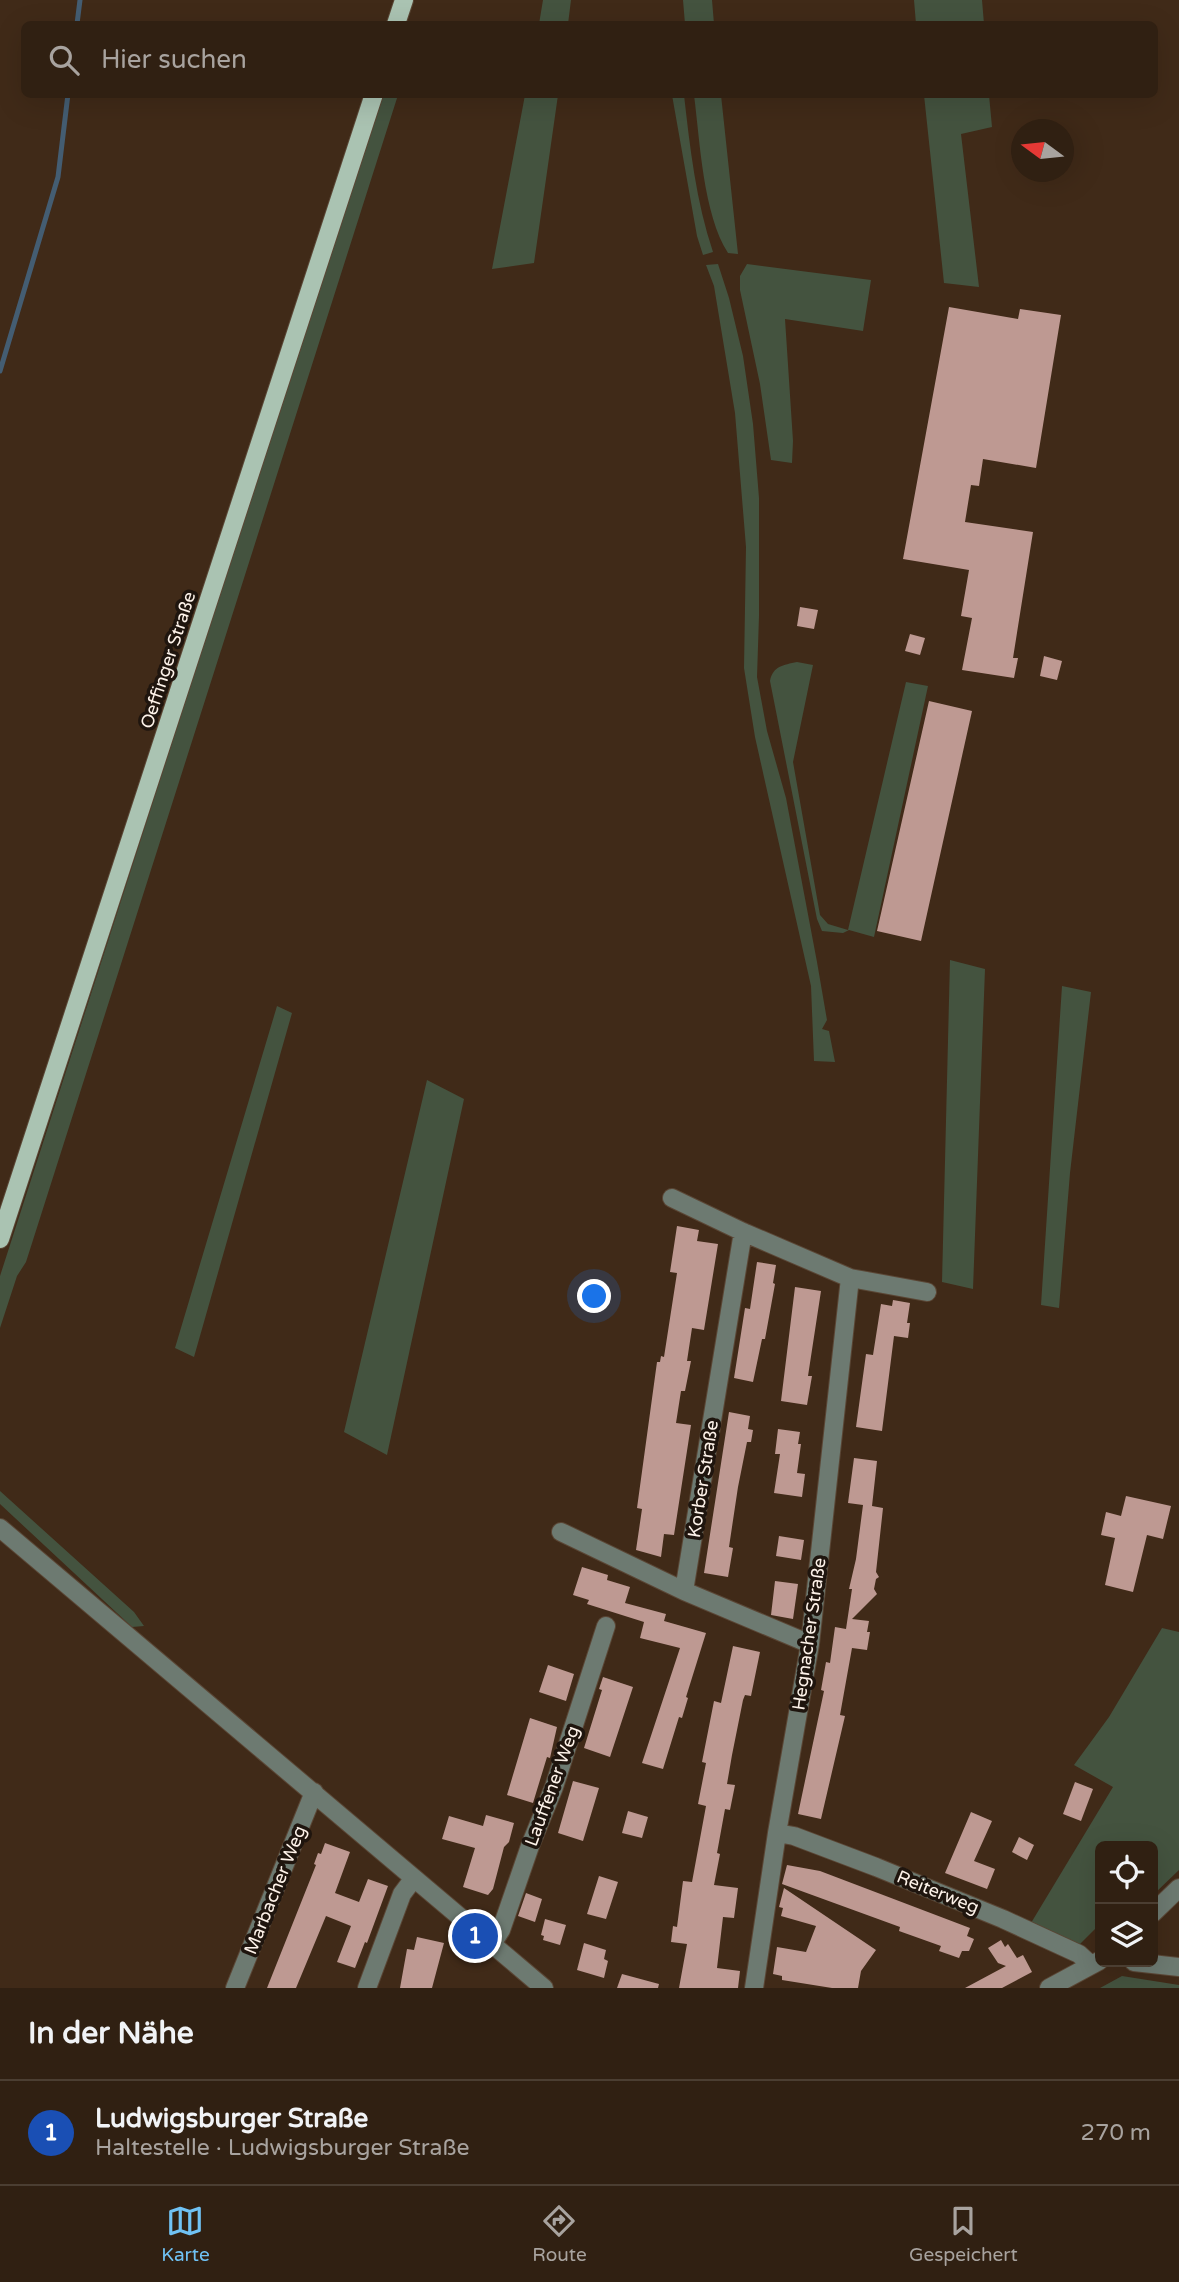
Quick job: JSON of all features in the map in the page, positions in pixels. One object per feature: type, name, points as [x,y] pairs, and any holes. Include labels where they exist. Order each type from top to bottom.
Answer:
[{"type":"main road","points":[[397,21],[404,0]]},
{"type":"main road","name":"Oeffinger Straße","points":[[0,1239],[373,98]]},
{"type":"street","points":[[672,1198],[850,1278],[927,1292]]},
{"type":"street","name":"Korber Straße","points":[[684,1591],[743,1232]]},
{"type":"street","name":"Hegnacher Straße","points":[[754,1988],[777,1833],[810,1644],[850,1278]]},
{"type":"street","points":[[0,1528],[544,1988]]},
{"type":"street","points":[[561,1532],[684,1591],[810,1644]]},
{"type":"street","name":"Lauffener Weg","points":[[492,1944],[501,1930],[554,1787],[606,1626]]},
{"type":"street","name":"Marbacher Weg","points":[[235,1988],[314,1792]]},
{"type":"street","name":"Reiterweg","points":[[777,1833],[794,1836],[853,1858],[1003,1919],[1095,1962]]},
{"type":"street","points":[[367,1988],[402,1894],[414,1878]]},
{"type":"street","points":[[1158,1908],[1179,1888]]},
{"type":"street","points":[[1049,1988],[1095,1964]]},
{"type":"street","points":[[1158,1965],[1179,1967]]},
{"type":"green space","points":[[543,0],[571,0],[568,21],[540,21]]},
{"type":"green space","points":[[683,0],[712,0],[714,21],[685,21]]},
{"type":"green space","points":[[914,0],[982,0],[984,21],[916,21]]},
{"type":"green space","points":[[380,98],[397,98],[26,1262],[17,1276],[0,1328],[0,1276]]},
{"type":"green space","points":[[524,98],[558,98],[534,263],[492,269]]},
{"type":"green space","points":[[673,98],[684,98],[698,194],[713,252],[703,255],[697,236]]},
{"type":"green space","points":[[694,98],[721,98],[738,254],[728,253],[720,237],[704,177]]},
{"type":"green space","points":[[924,98],[989,98],[992,127],[961,134],[979,287],[944,283]]},
{"type":"green space","points":[[718,264],[743,356],[753,424],[759,498],[757,677],[767,731],[786,798],[817,962],[827,1020],[822,1029],[829,1031],[835,1062],[814,1061],[811,986],[755,737],[744,668],[746,547],[735,413],[714,286],[706,265]]},
{"type":"green space","points":[[747,264],[871,280],[863,331],[785,319],[792,463],[771,460],[760,384],[740,290],[740,276]]},
{"type":"green space","points":[[797,662],[813,665],[793,762],[820,915],[828,924],[848,930],[906,682],[928,686],[874,937],[849,930],[843,933],[822,931],[817,919],[770,681],[776,669]]},
{"type":"green space","points":[[950,960],[985,969],[973,1289],[942,1282]]},
{"type":"green space","points":[[1062,986],[1091,992],[1070,1173],[1059,1308],[1041,1305]]},
{"type":"green space","points":[[277,1006],[292,1013],[194,1357],[175,1348]]},
{"type":"green space","points":[[427,1080],[464,1099],[387,1455],[344,1432]]},
{"type":"green space","points":[[0,1491],[134,1612],[144,1626],[132,1627],[0,1504]]},
{"type":"green space","points":[[1162,1628],[1179,1632],[1179,1870],[1158,1890],[1158,1841],[1095,1841],[1095,1929],[1079,1945],[1031,1923],[1113,1787],[1074,1765],[1109,1717]]},
{"type":"green space","points":[[1122,1976],[1179,1985],[1179,1988],[1100,1988]]},
{"type":"building","points":[[949,307],[1018,319],[1020,309],[1061,315],[1036,468],[983,459],[979,486],[971,485],[965,522],[1033,532],[1013,658],[1018,658],[1014,678],[962,670],[972,618],[961,616],[969,570],[903,559]]},
{"type":"building","points":[[800,607],[818,610],[814,629],[797,626]]},
{"type":"building","points":[[910,634],[925,638],[920,655],[905,651]]},
{"type":"building","points":[[1044,656],[1062,661],[1057,680],[1040,676]]},
{"type":"building","points":[[929,701],[972,711],[921,941],[877,931]]},
{"type":"building","points":[[677,1226],[699,1230],[697,1241],[718,1244],[704,1330],[692,1328],[687,1361],[691,1361],[685,1391],[681,1391],[676,1423],[691,1425],[674,1535],[664,1534],[661,1557],[636,1550],[642,1509],[637,1508],[657,1362],[660,1362],[661,1356],[664,1357],[677,1273],[670,1272]]},
{"type":"building","points":[[757,1262],[776,1265],[765,1339],[762,1339],[753,1382],[734,1378],[745,1308],[750,1309]]},
{"type":"building","points":[[795,1287],[821,1291],[808,1376],[812,1376],[807,1405],[781,1401]]},
{"type":"building","points":[[893,1300],[910,1303],[907,1323],[910,1323],[908,1338],[894,1336],[882,1431],[856,1427],[866,1354],[873,1355],[881,1304],[892,1306]]},
{"type":"building","points":[[729,1412],[750,1416],[748,1429],[753,1430],[751,1442],[747,1442],[738,1487],[729,1547],[733,1548],[728,1577],[704,1573]]},
{"type":"building","points":[[778,1429],[800,1432],[797,1473],[805,1474],[802,1497],[774,1493],[780,1454],[775,1454]]},
{"type":"building","points":[[854,1458],[877,1461],[872,1506],[883,1508],[876,1572],[879,1577],[874,1589],[877,1594],[852,1619],[869,1621],[867,1632],[870,1632],[867,1650],[852,1648],[840,1715],[845,1716],[821,1819],[798,1814],[835,1627],[846,1629],[852,1589],[849,1589],[863,1505],[848,1503]]},
{"type":"building","points":[[1126,1496],[1171,1506],[1163,1539],[1147,1535],[1133,1592],[1105,1585],[1115,1538],[1101,1535],[1106,1512],[1121,1516]]},
{"type":"building","points":[[779,1536],[804,1540],[801,1560],[776,1556]]},
{"type":"building","points":[[582,1567],[608,1575],[607,1580],[630,1587],[625,1603],[666,1614],[664,1621],[706,1633],[682,1718],[679,1717],[663,1769],[642,1763],[680,1648],[640,1638],[644,1622],[587,1604],[589,1600],[573,1595]]},
{"type":"building","points":[[775,1581],[798,1584],[793,1619],[771,1615]]},
{"type":"building","points":[[733,1646],[760,1652],[751,1696],[745,1695],[743,1700],[732,1755],[727,1784],[735,1785],[730,1810],[725,1809],[714,1885],[738,1888],[734,1918],[723,1917],[717,1968],[740,1971],[738,1988],[679,1988],[687,1944],[671,1942],[673,1926],[677,1927],[683,1881],[692,1882],[706,1806],[698,1804],[706,1763],[702,1762],[714,1701],[721,1703]]},
{"type":"building","points":[[548,1665],[574,1674],[566,1701],[539,1692]]},
{"type":"building","points":[[603,1677],[633,1687],[610,1757],[584,1748],[602,1690],[599,1689]]},
{"type":"building","points":[[530,1718],[557,1727],[550,1758],[547,1757],[533,1803],[507,1795]]},
{"type":"building","points":[[573,1781],[599,1788],[583,1841],[558,1833]]},
{"type":"building","points":[[1075,1782],[1093,1789],[1081,1821],[1063,1814]]},
{"type":"building","points":[[628,1811],[648,1817],[642,1838],[622,1833]]},
{"type":"building","points":[[971,1812],[992,1821],[974,1861],[995,1869],[987,1889],[945,1873]]},
{"type":"building","points":[[486,1815],[514,1823],[509,1842],[504,1847],[493,1889],[488,1895],[463,1887],[475,1848],[442,1839],[449,1816],[483,1826]]},
{"type":"building","points":[[1019,1837],[1034,1845],[1027,1860],[1012,1852]]},
{"type":"building","points":[[325,1843],[350,1852],[335,1893],[359,1902],[368,1879],[388,1886],[367,1943],[365,1942],[355,1968],[337,1962],[351,1926],[326,1916],[296,1988],[267,1988],[316,1865],[314,1864],[318,1853],[321,1854]]},
{"type":"building","points":[[787,1865],[820,1871],[970,1928],[967,1936],[974,1939],[969,1951],[962,1951],[959,1958],[939,1951],[941,1946],[899,1931],[900,1927],[782,1884]]},
{"type":"building","points":[[599,1876],[618,1882],[606,1919],[587,1914]]},
{"type":"building","points":[[784,1888],[876,1950],[861,1971],[858,1988],[832,1988],[782,1980],[782,1976],[773,1974],[777,1947],[806,1952],[816,1926],[781,1916],[783,1908],[779,1907]]},
{"type":"building","points":[[526,1893],[542,1899],[535,1922],[518,1916]]},
{"type":"building","points":[[545,1919],[566,1925],[560,1945],[543,1940],[544,1936],[541,1935]]},
{"type":"building","points":[[417,1937],[444,1943],[432,1988],[400,1988],[407,1949],[414,1950]]},
{"type":"building","points":[[1001,1940],[1005,1947],[1008,1944],[1017,1958],[1023,1955],[1032,1972],[1002,1988],[965,1988],[1006,1966],[998,1963],[988,1948]]},
{"type":"building","points":[[584,1943],[606,1950],[604,1959],[608,1961],[604,1978],[577,1970]]},
{"type":"building","points":[[622,1974],[659,1984],[658,1988],[617,1988]]},
{"type":"waterway","points":[[77,21],[80,0]]},
{"type":"waterway","points":[[0,371],[58,177],[68,98]]},
{"type":"place","name":"Ludwigsburger Straße","points":[[475,1936]]}]
